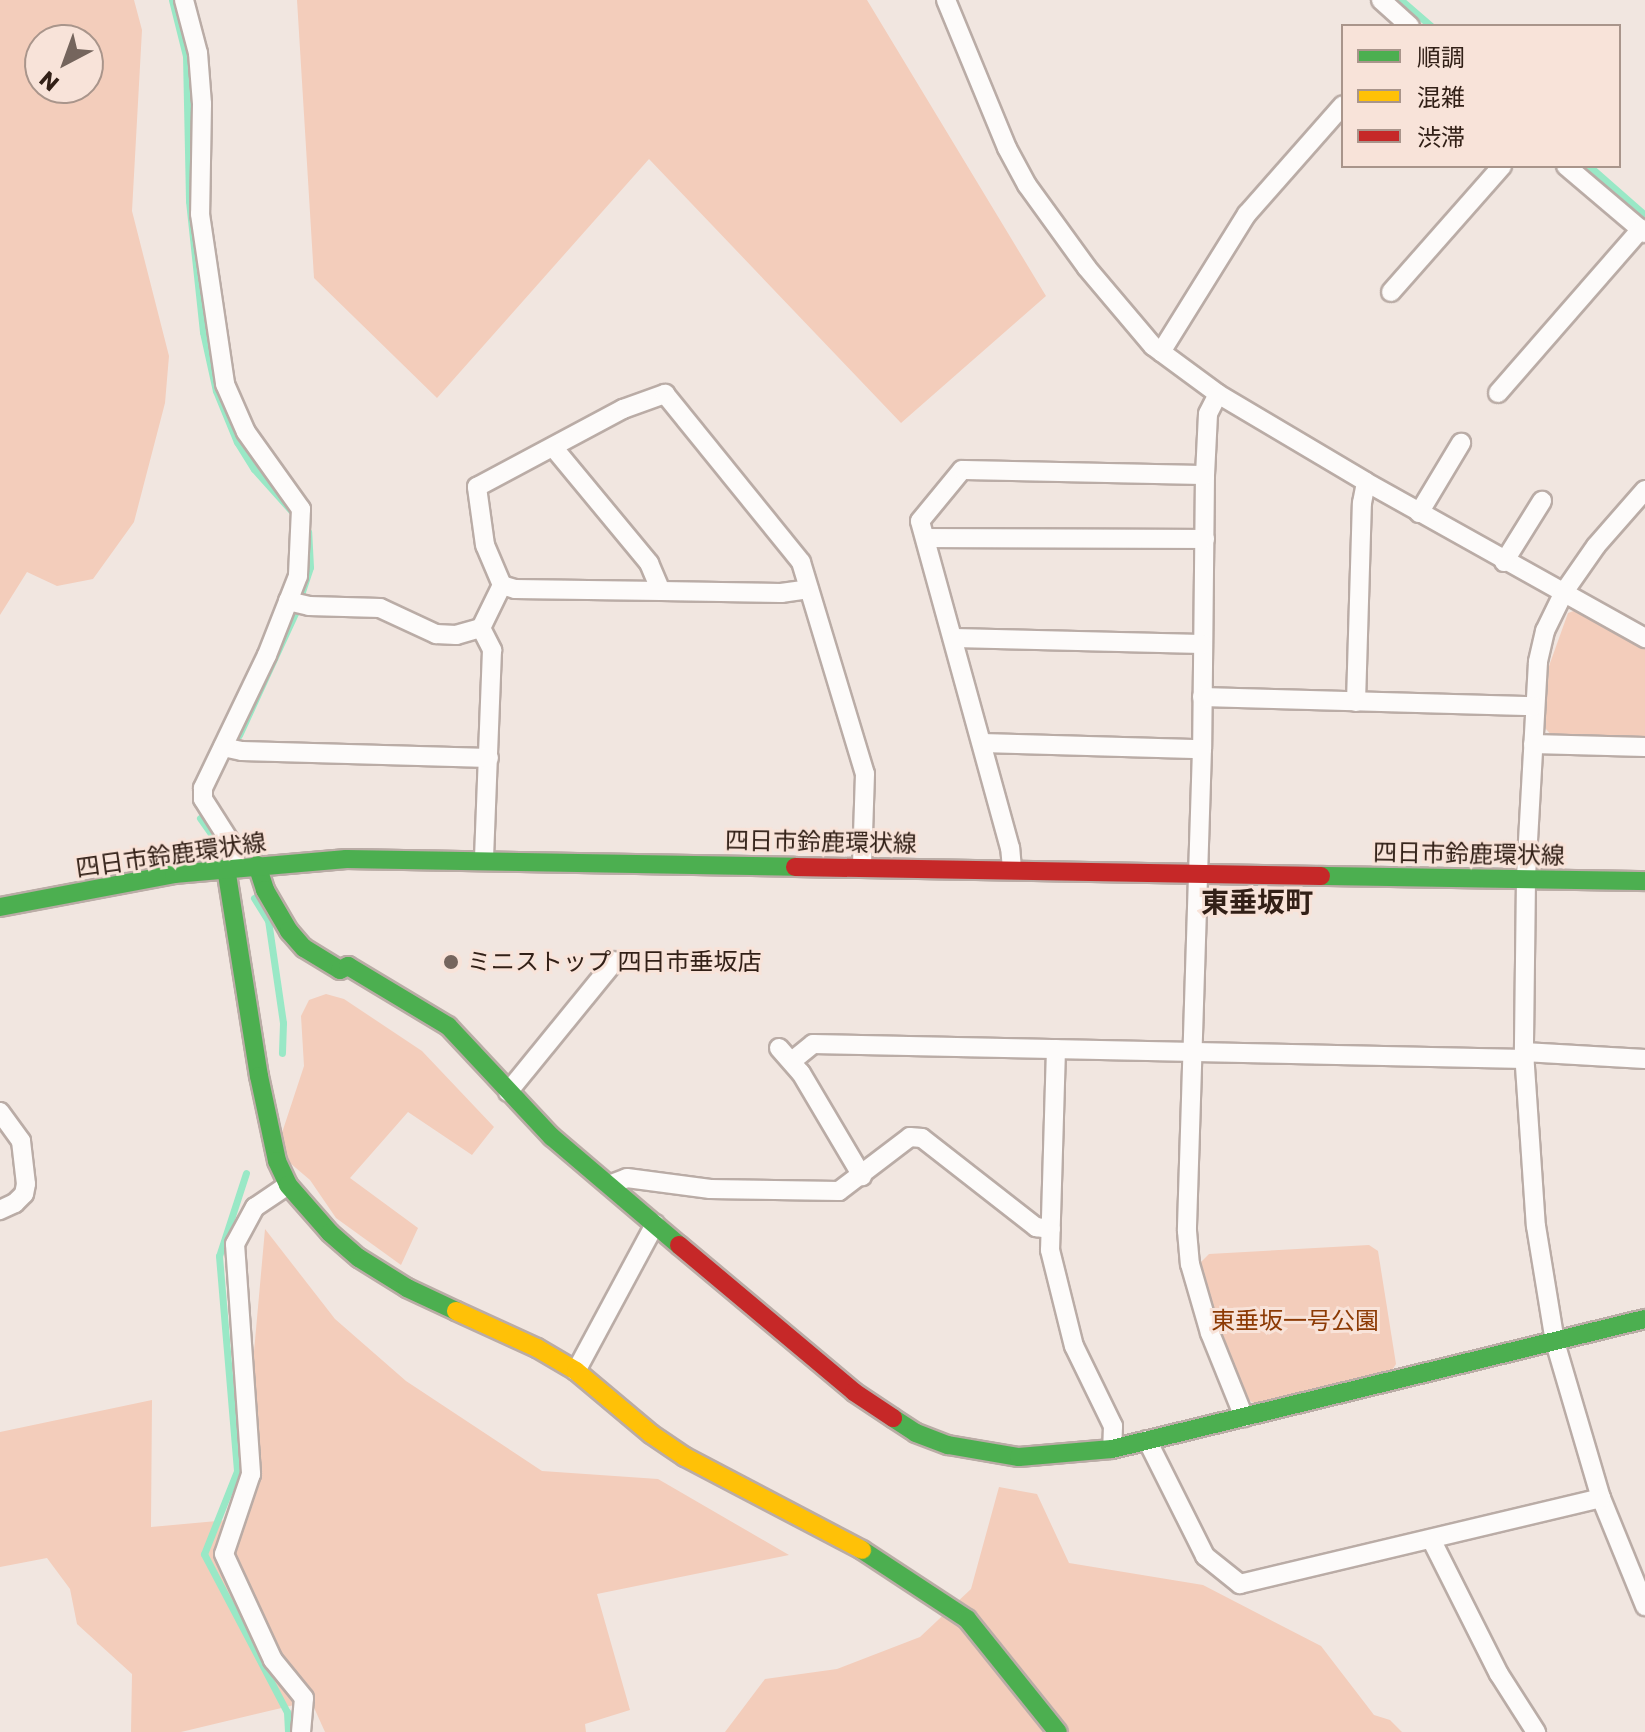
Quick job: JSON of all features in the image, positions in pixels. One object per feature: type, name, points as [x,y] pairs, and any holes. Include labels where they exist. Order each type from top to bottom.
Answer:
[{"type":"street","points":[[184,0],[198,53],[202,104],[200,214],[225,384],[246,432],[301,509],[298,576],[203,788],[203,799],[229,840],[259,1076],[277,1161],[288,1185],[330,1233],[359,1258],[407,1288],[537,1348],[576,1371],[651,1434],[685,1457],[829,1530],[946,1602],[967,1619],[1058,1732]]},
{"type":"street","points":[[946,0],[1007,148],[1027,185],[1087,268],[1161,352],[1218,394],[1366,482],[1504,562],[1645,638]]},
{"type":"street","points":[[1381,0],[1408,24]]},
{"type":"street","points":[[1161,352],[1247,214],[1341,107]]},
{"type":"street","points":[[1391,292],[1500,168]]},
{"type":"street","points":[[1498,393],[1643,231],[1568,168]]},
{"type":"street","points":[[289,601],[309,606],[380,608],[436,634],[456,635],[481,628],[502,585],[485,545],[477,487],[623,409],[665,394],[801,562],[865,774],[862,866]]},
{"type":"street","points":[[1218,394],[1208,414],[1205,475],[1202,749],[1187,1248],[1210,1333],[1244,1417]]},
{"type":"street","points":[[1419,513],[1461,443]]},
{"type":"street","points":[[553,447],[649,563],[661,591]]},
{"type":"street","points":[[1012,869],[1010,848],[920,521],[962,470],[1205,475]]},
{"type":"street","points":[[1356,702],[1362,503],[1366,482]]},
{"type":"street","points":[[1645,490],[1596,546],[1564,592],[1545,631],[1538,662],[1526,879],[1524,1056],[1536,1226],[1555,1342],[1601,1498],[1645,1606]]},
{"type":"street","points":[[1504,562],[1542,501]]},
{"type":"street","points":[[926,538],[1205,539]]},
{"type":"street","points":[[502,585],[515,589],[781,593],[809,589]]},
{"type":"street","points":[[481,628],[492,650],[484,859]]},
{"type":"street","points":[[953,638],[1203,644]]},
{"type":"street","points":[[1202,697],[1534,706]]},
{"type":"street","points":[[982,743],[1202,749]]},
{"type":"street","points":[[1533,744],[1645,747]]},
{"type":"street","points":[[223,747],[242,751],[489,758]]},
{"type":"street","name":"四日市鈴鹿環状線","points":[[0,907],[98,887],[231,868],[346,859],[1645,881]]},
{"type":"street","points":[[257,865],[265,890],[289,931],[304,948],[340,970],[348,966],[448,1026],[552,1137],[854,1392],[916,1433],[948,1445],[1019,1457],[1112,1449],[1645,1319]]},
{"type":"street","points":[[508,1092],[615,961]]},
{"type":"street","points":[[862,1176],[786,1055],[813,1044],[1645,1059]]},
{"type":"street","points":[[1056,1049],[1050,1250],[1074,1346],[1113,1426],[1112,1449]]},
{"type":"street","points":[[0,1112],[21,1141],[26,1184],[24,1194],[15,1203],[0,1210]]},
{"type":"street","points":[[609,1185],[627,1178],[710,1189],[839,1191],[910,1137],[922,1138],[1036,1227],[1051,1229]]},
{"type":"street","points":[[288,1185],[255,1207],[235,1244],[251,1474],[224,1554],[273,1660],[304,1698],[301,1732]]},
{"type":"street","points":[[576,1371],[655,1224]]},
{"type":"street","points":[[1147,1440],[1205,1556],[1240,1584],[1601,1498]]},
{"type":"street","points":[[1431,1539],[1499,1674],[1536,1732]]},
{"type":"green space","points":[[0,0],[134,0],[142,30],[132,211],[169,356],[165,403],[134,522],[93,579],[57,586],[27,572],[0,615]]},
{"type":"green space","points":[[297,0],[867,0],[1046,296],[901,423],[649,159],[437,398],[314,278]]},
{"type":"green space","points":[[1579,609],[1645,649],[1645,739],[1554,738],[1545,728],[1549,666],[1568,613]]},
{"type":"green space","points":[[326,994],[344,999],[422,1051],[494,1127],[472,1155],[408,1112],[350,1178],[418,1228],[401,1265],[336,1218],[310,1180],[276,1151],[304,1066],[301,1016],[309,1000]]},
{"type":"green space","points":[[265,1229],[335,1319],[406,1381],[542,1471],[658,1479],[789,1555],[597,1594],[630,1710],[585,1724],[586,1732],[325,1732],[311,1701],[181,1732],[131,1732],[132,1674],[77,1624],[70,1589],[47,1558],[0,1567],[0,1432],[152,1400],[151,1527],[239,1519]]},
{"type":"green space","name":"東垂坂一号公園","points":[[1369,1245],[1378,1251],[1396,1364],[1391,1372],[1255,1404],[1246,1398],[1221,1332],[1201,1262],[1209,1254]]},
{"type":"green space","points":[[999,1487],[1037,1494],[1069,1563],[1203,1585],[1321,1646],[1374,1715],[1390,1720],[1402,1732],[725,1732],[765,1679],[837,1669],[920,1637],[971,1589]]},
{"type":"waterway","points":[[172,0],[186,56],[189,201],[203,332],[216,391],[237,442],[254,469],[296,516]]},
{"type":"waterway","points":[[1401,0],[1429,24]]},
{"type":"waterway","points":[[1591,168],[1645,215]]},
{"type":"waterway","points":[[239,735],[295,613],[310,567],[308,532]]},
{"type":"waterway","points":[[200,818],[211,834]]},
{"type":"waterway","points":[[254,898],[268,920],[283,1023],[282,1053]]},
{"type":"waterway","points":[[246,1173],[219,1256],[237,1471],[204,1554],[287,1712],[288,1732]]},
{"type":"traffic: fast","points":[[0,907],[174,874],[346,859],[795,867]]},
{"type":"traffic: fast","points":[[257,865],[265,890],[289,931],[304,948],[340,970],[348,966],[448,1026],[552,1137],[679,1245]]},
{"type":"traffic: fast","points":[[226,868],[259,1076],[277,1161],[288,1185],[330,1233],[359,1258],[407,1288],[456,1311]]},
{"type":"traffic: fast","points":[[1321,876],[1645,881]]},
{"type":"traffic: fast","points":[[893,1418],[916,1433],[948,1445],[1019,1457],[1112,1449],[1645,1319]]},
{"type":"traffic: fast","points":[[862,1550],[967,1619],[1058,1732]]},
{"type":"traffic: slow","points":[[456,1311],[537,1348],[576,1371],[651,1434],[685,1457],[862,1550]]},
{"type":"traffic: jam","points":[[795,867],[1321,876]]},
{"type":"traffic: jam","points":[[679,1245],[854,1392],[893,1418]]},
{"type":"place","name":"ミニストップ 四日市垂坂店","points":[[451,962]]},
{"type":"district","name":"東垂坂町","points":[[1257,903]]}]
